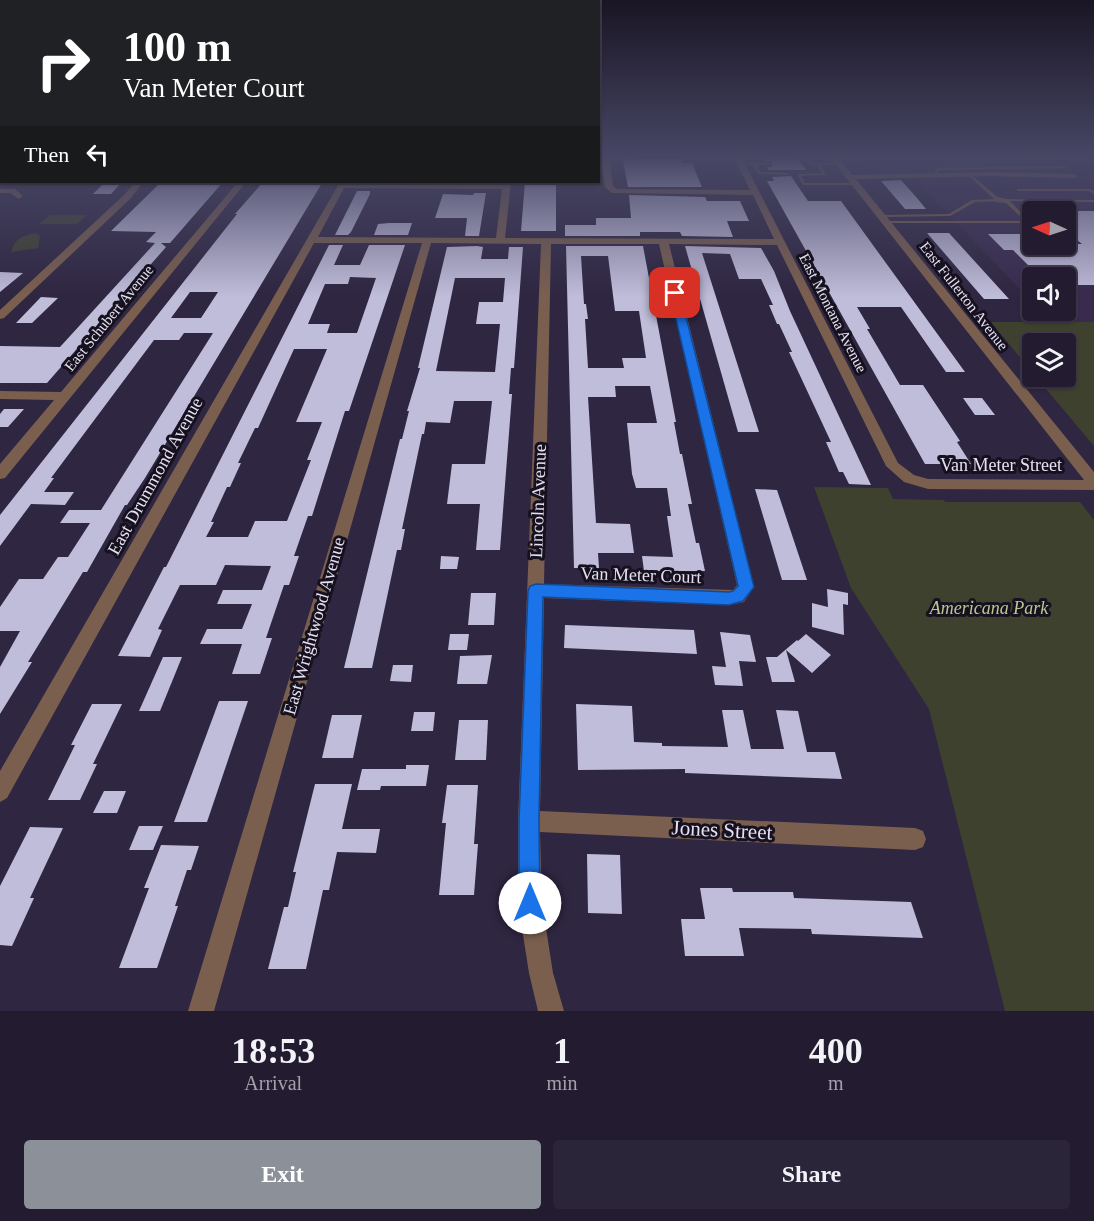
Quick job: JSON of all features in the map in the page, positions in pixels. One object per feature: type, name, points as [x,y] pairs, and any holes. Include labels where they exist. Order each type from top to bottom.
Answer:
[{"type":"street","points":[[0,316],[120,203]]},
{"type":"street","name":"East Schubert Avenue","points":[[0,474],[224,203]]},
{"type":"street","name":"East Drummond Avenue","points":[[0,790],[332,203]]},
{"type":"street","points":[[500,241],[504,203]]},
{"type":"street","name":"East Montana Avenue","points":[[761,203],[893,466],[908,479]]},
{"type":"street","name":"East Fullerton Avenue","points":[[873,203],[1094,484]]},
{"type":"street","points":[[311,240],[781,242]]},
{"type":"street","name":"East Wrightwood Avenue","points":[[201,1011],[427,241]]},
{"type":"street","name":"Lincoln Avenue","points":[[546,241],[529,821],[530,903],[541,973],[550,1011]]},
{"type":"street","name":"Van Meter Court","points":[[536,591],[729,598],[743,593],[746,587],[663,242]]},
{"type":"street","points":[[0,395],[65,396]]},
{"type":"street","name":"Van Meter Street","points":[[908,479],[928,484],[1094,484]]},
{"type":"street","name":"Jones Street","points":[[529,821],[915,839]]},
{"type":"lane","points":[[886,219],[950,215],[970,203]]},
{"type":"lane","points":[[886,219],[1023,222],[1023,217],[1006,203]]},
{"type":"shaded area","points":[[938,203],[1022,203],[1022,255],[1076,255],[1076,203],[1093,203],[1094,322],[1051,322],[1076,321],[1076,267],[1022,267],[1022,291]]},
{"type":"green space","points":[[50,215],[87,215],[77,224],[39,224]]},
{"type":"green space","points":[[36,233],[40,236],[38,248],[11,252],[20,238]]},
{"type":"green space","points":[[991,322],[1094,322],[1094,446],[1044,387],[1076,387],[1076,333],[1022,333],[1022,360]]},
{"type":"green space","name":"Americana Park","points":[[814,487],[888,488],[893,499],[944,500],[945,502],[1080,502],[1094,520],[1094,1011],[1005,1011],[929,709],[851,588]]},
{"type":"building","points":[[139,203],[205,203],[170,243],[161,243],[166,247],[47,383],[0,383],[0,346],[60,347],[155,243],[146,242],[156,232],[111,231]]},
{"type":"building","points":[[244,203],[310,203],[145,478],[125,505],[87,572],[83,572],[28,662],[32,662],[0,714],[0,667],[20,631],[0,631],[0,607],[19,579],[43,579],[58,557],[68,557],[90,523],[60,523],[69,510],[101,510],[213,333],[184,333],[179,340],[154,340],[51,478],[54,478],[44,492],[74,492],[65,505],[31,504],[0,546],[0,515],[237,214],[235,214]],"holes":[[[190,292],[218,292],[201,318],[171,318]]]},
{"type":"building","points":[[351,203],[365,203],[351,232],[348,235],[335,235]]},
{"type":"building","points":[[440,203],[484,203],[479,236],[465,236],[467,218],[435,218]]},
{"type":"building","points":[[523,203],[556,203],[556,231],[521,231]]},
{"type":"building","points":[[630,203],[741,203],[749,221],[727,221],[733,237],[682,236],[680,232],[640,232],[640,236],[565,236],[565,225],[596,225],[596,218],[631,218]]},
{"type":"building","points":[[779,203],[843,203],[965,372],[946,372],[901,307],[857,307],[870,329],[867,329],[900,385],[923,385],[960,441],[957,442],[971,464],[925,464]]},
{"type":"building","points":[[900,203],[921,203],[926,209],[905,209]]},
{"type":"building","points":[[1076,211],[1094,211],[1094,285],[1076,285],[1076,267],[1030,267],[1013,250],[1004,250],[988,234],[1022,234],[1022,255],[1076,255],[1076,244],[1082,244],[1076,239]]},
{"type":"building","points":[[412,223],[408,235],[374,235],[378,224]]},
{"type":"building","points":[[927,233],[949,233],[1009,299],[984,299]]},
{"type":"building","points":[[329,245],[343,245],[334,265],[360,265],[369,245],[405,245],[349,411],[345,411],[312,516],[308,516],[294,556],[299,556],[289,585],[284,585],[266,638],[272,638],[260,674],[232,674],[242,644],[200,644],[207,629],[242,629],[252,604],[217,604],[223,590],[262,590],[271,566],[225,565],[216,585],[180,585],[158,629],[162,630],[150,657],[118,656],[166,567]],"holes":[[[350,277],[376,278],[357,333],[327,333],[330,324],[308,324],[325,284],[348,284]],[[294,349],[327,349],[296,422],[322,422],[307,460],[311,460],[287,521],[255,521],[248,537],[206,537],[227,487],[230,487],[241,463],[238,463],[255,428],[258,428]]]},
{"type":"building","points":[[566,246],[643,246],[680,454],[682,454],[692,504],[688,504],[696,543],[699,543],[705,571],[644,571],[642,556],[673,557],[667,516],[671,516],[667,488],[636,488],[632,474],[627,423],[657,423],[650,386],[615,386],[616,397],[588,397],[596,523],[630,524],[634,553],[598,553],[599,568],[574,568]],"holes":[[[581,256],[608,256],[615,311],[639,311],[646,358],[622,358],[624,368],[588,368],[585,319],[588,319],[586,304],[584,304]]]},
{"type":"building","points":[[685,246],[761,248],[774,271],[790,311],[871,485],[849,484],[843,472],[839,472],[826,442],[831,442],[789,352],[792,352],[777,324],[769,305],[773,305],[761,279],[739,279],[730,254],[702,253],[759,432],[738,432]]},
{"type":"building","points":[[447,247],[483,247],[481,259],[508,259],[509,247],[523,247],[514,368],[511,368],[509,394],[512,394],[500,550],[476,550],[480,504],[447,504],[452,464],[485,464],[492,401],[454,401],[450,423],[426,422],[424,434],[422,434],[402,529],[405,529],[401,550],[397,550],[372,668],[344,668],[400,439],[402,439],[409,411],[407,411],[420,368],[418,368]],"holes":[[[455,278],[505,278],[503,302],[479,302],[476,324],[500,324],[495,372],[436,371]]]},
{"type":"building","points":[[0,272],[23,273],[0,292]]},
{"type":"building","points":[[41,297],[58,298],[32,323],[16,323]]},
{"type":"building","points":[[963,398],[982,398],[995,415],[975,415]]},
{"type":"building","points":[[4,409],[24,409],[8,427],[0,427],[0,414]]},
{"type":"building","points":[[755,489],[777,490],[807,580],[782,580]]},
{"type":"building","points":[[441,556],[459,557],[457,569],[440,569]]},
{"type":"building","points":[[827,589],[848,593],[848,605],[843,604],[844,635],[812,627],[812,603],[828,607]]},
{"type":"building","points":[[471,593],[496,593],[494,625],[468,625]]},
{"type":"building","points":[[565,625],[694,630],[697,654],[564,648]]},
{"type":"building","points":[[720,632],[750,635],[756,662],[739,661],[743,686],[715,685],[712,666],[726,667]]},
{"type":"building","points":[[450,634],[469,634],[467,650],[448,650]]},
{"type":"building","points":[[806,634],[831,655],[812,673],[786,650],[795,682],[772,682],[766,657],[777,657]]},
{"type":"building","points":[[492,655],[487,684],[457,684],[460,656]]},
{"type":"building","points":[[163,657],[182,657],[160,711],[139,711]]},
{"type":"building","points":[[393,665],[413,665],[411,682],[390,681]]},
{"type":"building","points":[[219,701],[248,701],[207,822],[174,822]]},
{"type":"building","points":[[92,704],[122,704],[93,764],[97,764],[80,800],[48,800],[75,745],[71,745]]},
{"type":"building","points":[[576,704],[632,706],[634,742],[662,743],[662,746],[728,747],[722,710],[743,710],[751,749],[784,749],[776,710],[798,711],[807,752],[835,752],[842,779],[685,773],[685,769],[578,770]]},
{"type":"building","points":[[414,712],[435,712],[433,731],[411,731]]},
{"type":"building","points":[[332,715],[362,715],[353,758],[322,758]]},
{"type":"building","points":[[459,720],[488,720],[486,760],[455,760]]},
{"type":"building","points":[[406,765],[429,765],[426,786],[381,786],[380,790],[357,790],[362,769],[406,769]]},
{"type":"building","points":[[315,784],[352,784],[342,829],[380,829],[376,853],[337,852],[329,890],[323,890],[306,969],[268,969],[284,907],[288,907],[296,872],[293,872]]},
{"type":"building","points":[[447,785],[478,785],[474,844],[478,844],[474,895],[439,895],[446,823],[442,823]]},
{"type":"building","points":[[104,791],[126,791],[117,813],[93,813]]},
{"type":"building","points":[[139,826],[163,826],[153,850],[129,850]]},
{"type":"building","points":[[30,827],[63,828],[30,898],[34,898],[12,946],[0,945],[0,886]]},
{"type":"building","points":[[161,845],[199,846],[191,870],[187,870],[175,906],[178,906],[157,968],[119,968],[149,888],[144,888]]},
{"type":"building","points":[[587,854],[620,855],[622,914],[588,913]]},
{"type":"building","points":[[700,888],[732,888],[733,892],[793,892],[794,898],[911,902],[923,938],[812,934],[811,929],[739,928],[744,956],[685,956],[681,919],[705,919]]},
{"type":"route","points":[[530,903],[529,821],[536,591],[729,598],[738,597],[746,587],[675,293]]}]
